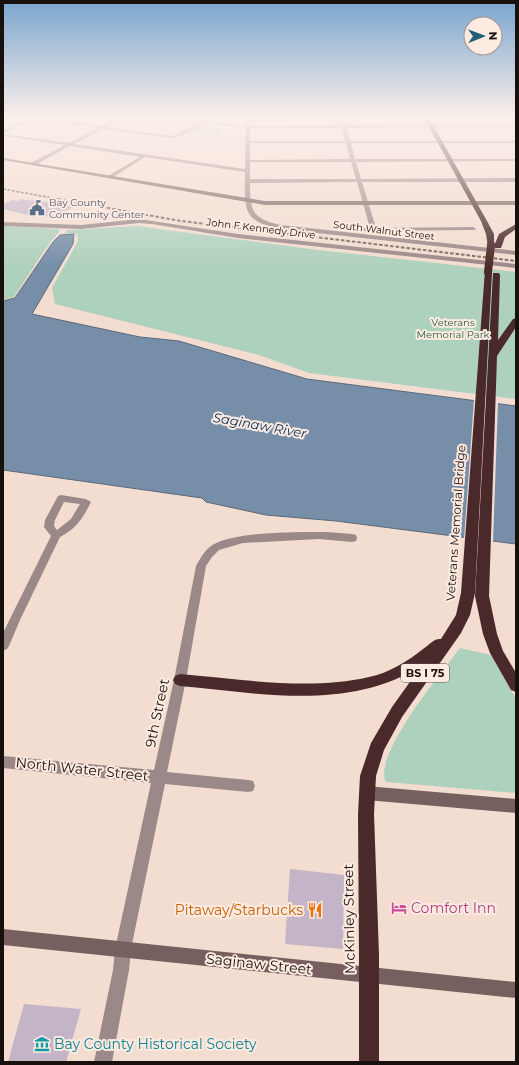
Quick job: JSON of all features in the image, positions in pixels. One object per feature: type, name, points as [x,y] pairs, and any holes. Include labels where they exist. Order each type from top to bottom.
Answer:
[{"type":"highway","name":"BS I 75","points":[[455,168],[490,234],[494,245]]},
{"type":"highway","points":[[494,245],[502,236],[516,226]]},
{"type":"highway","name":"Veterans Memorial Bridge","points":[[367,784],[377,748],[397,712],[456,629],[463,615],[476,568],[489,362],[494,245]]},
{"type":"highway","name":"Veterans Memorial Bridge","points":[[489,362],[492,273]]},
{"type":"highway","points":[[489,362],[505,335],[516,321]]},
{"type":"highway","name":"Veterans Memorial Bridge","points":[[476,568],[490,634],[497,653],[516,686]]},
{"type":"highway","points":[[180,680],[312,689],[361,685],[391,677],[415,663],[427,655],[456,629]]},
{"type":"highway","name":"McKinley Street","points":[[367,784],[369,1062]]},
{"type":"street","points":[[55,168],[275,204],[516,203]]},
{"type":"street","points":[[110,177],[125,168]]},
{"type":"street","points":[[224,168],[247,171]]},
{"type":"street","points":[[247,168],[247,200]]},
{"type":"street","points":[[356,168],[374,229]]},
{"type":"street","points":[[248,181],[516,180]]},
{"type":"street","name":"South Walnut Street","points":[[247,200],[252,216],[261,221],[278,226],[516,254]]},
{"type":"street","name":"John F Kennedy Drive","points":[[3,224],[81,227],[139,221],[152,222],[238,236],[516,266]]},
{"type":"street","points":[[349,230],[473,229]]},
{"type":"street","points":[[3,646],[14,620],[56,535]]},
{"type":"street","name":"9th Street","points":[[104,1062],[121,970],[123,949],[180,680],[201,566],[206,557],[213,550],[228,543],[257,539],[315,535],[347,537]]},
{"type":"street","name":"North Water Street","points":[[3,762],[248,786]]},
{"type":"street","points":[[367,784],[516,806]]},
{"type":"street","name":"Saginaw Street","points":[[3,937],[516,990]]},
{"type":"green space","points":[[3,226],[60,229],[14,297],[3,300]]},
{"type":"green space","name":"Veterans Memorial Park","points":[[137,226],[310,249],[516,272],[516,399],[309,373],[259,355],[55,304],[52,288],[78,241],[77,234],[65,233],[67,230]]},
{"type":"green space","points":[[460,648],[491,655],[516,699],[516,793],[386,782],[384,770],[389,753],[399,734],[425,694]]},
{"type":"water","name":"Saginaw River","points":[[74,234],[73,244],[32,314],[140,337],[179,341],[307,379],[516,406],[516,544],[336,521],[266,515],[206,502],[202,498],[3,470],[3,301],[15,298],[53,242],[60,235]]},
{"type":"pier","points":[[474,399],[498,402],[493,543],[464,539]]},
{"type":"building","name":"Bay County Community Center","points":[[21,199],[73,207],[60,215],[51,217],[39,215],[36,217],[3,209],[3,205],[12,200],[18,201]]},
{"type":"building","name":"Pitaway/Starbucks","points":[[290,869],[344,875],[343,949],[285,944]]},
{"type":"building","name":"Bay County Historical Society","points":[[24,1004],[81,1009],[66,1062],[8,1062]]},
{"type":"railway","points":[[3,189],[64,200]]},
{"type":"railway","points":[[58,199],[181,221],[516,261]]},
{"type":"place","name":"Bay County Community Center","points":[[37,208]]},
{"type":"place","name":"Comfort Inn","points":[[399,908]]},
{"type":"place","name":"Pitaway/Starbucks","points":[[315,910]]},
{"type":"place","name":"Bay County Historical Society","points":[[42,1044]]}]
